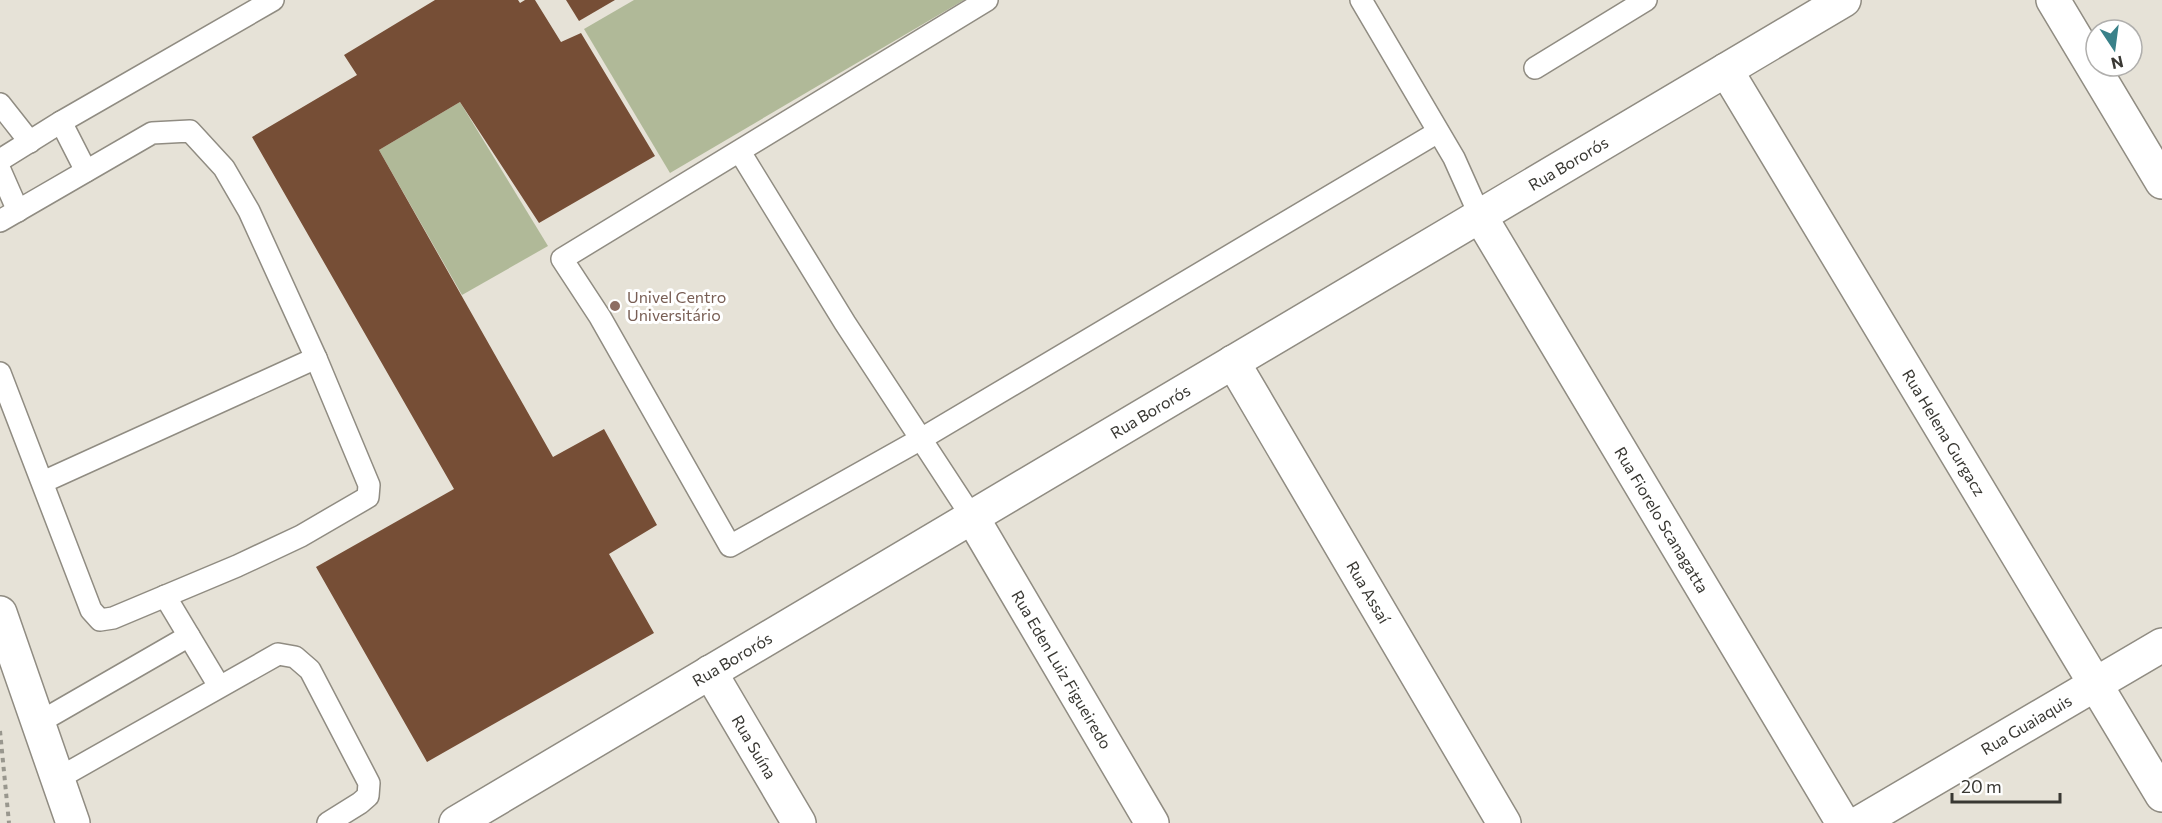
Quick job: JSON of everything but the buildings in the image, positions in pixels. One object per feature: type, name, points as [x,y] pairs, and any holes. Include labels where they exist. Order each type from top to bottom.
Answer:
[{"type":"street","name":"Rua Bororós","points":[[456,823],[1844,0]]},
{"type":"street","points":[[2053,0],[2162,182]]},
{"type":"street","name":"Rua Helena Gurgacz","points":[[1725,70],[2162,795]]},
{"type":"street","name":"Rua Fiorelo Scanagatta","points":[[1480,216],[1843,823]]},
{"type":"street","name":"Rua Assaí","points":[[1233,362],[1504,823]]},
{"type":"street","name":"Rua Eden Luiz Figueiredo","points":[[972,518],[1152,823]]},
{"type":"street","points":[[0,613],[73,823]]},
{"type":"street","name":"Rua Guaiaquis","points":[[1859,823],[2162,645]]},
{"type":"street","name":"Rua Suína","points":[[710,672],[800,823]]},
{"type":"lane","points":[[0,160],[61,122],[273,0]]},
{"type":"lane","points":[[987,0],[562,259],[600,317],[730,546],[921,439],[1438,132]]},
{"type":"lane","points":[[1362,0],[1454,159],[1480,216]]},
{"type":"lane","points":[[1535,68],[1646,0]]},
{"type":"lane","points":[[0,104],[30,142]]},
{"type":"lane","points":[[61,122],[86,171]]},
{"type":"lane","points":[[0,170],[9,216],[152,133],[190,131],[224,168],[249,211],[316,358],[367,479],[368,497],[301,536],[113,618],[100,620],[91,610],[0,373]]},
{"type":"lane","points":[[740,152],[844,323],[972,518]]},
{"type":"lane","points":[[43,482],[316,358]]},
{"type":"lane","points":[[165,596],[219,686]]},
{"type":"lane","points":[[38,723],[189,636]]},
{"type":"lane","points":[[57,779],[278,654],[295,657],[310,670],[369,783],[368,796],[328,823]]},
{"type":"path","points":[[0,731],[9,823]]},
{"type":"green space","points":[[634,0],[964,0],[670,173],[584,29]]},
{"type":"green space","points":[[460,102],[548,246],[462,295],[379,150]]},
{"type":"place","name":"Univel Centro Universitário","points":[[615,306]]}]
